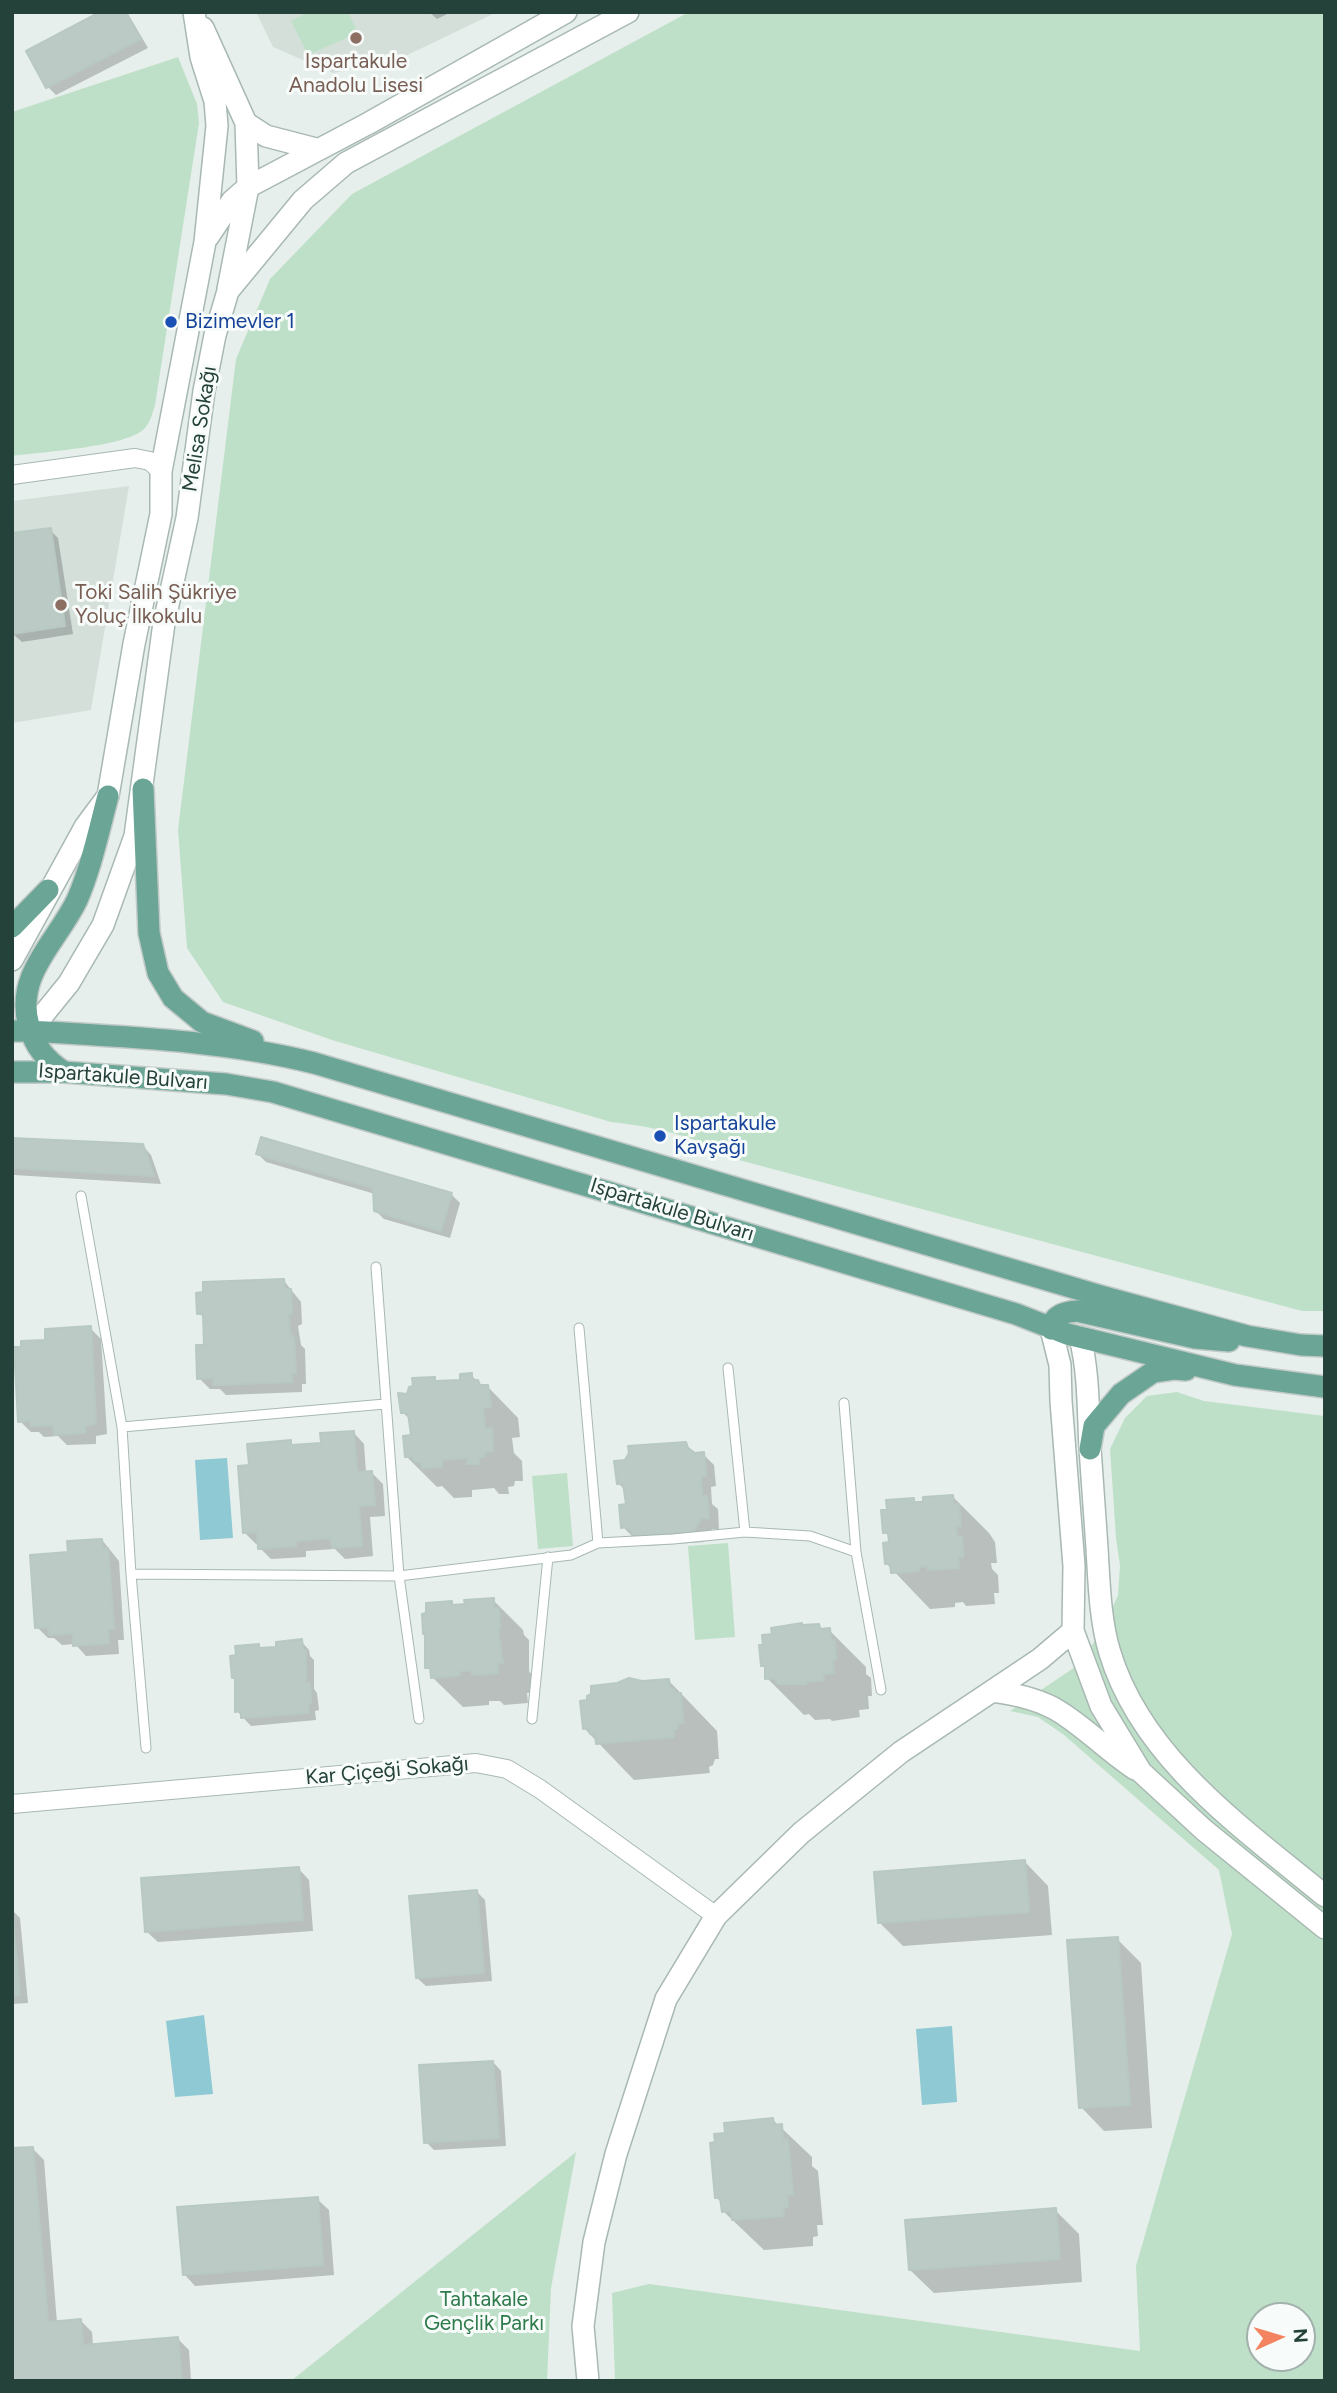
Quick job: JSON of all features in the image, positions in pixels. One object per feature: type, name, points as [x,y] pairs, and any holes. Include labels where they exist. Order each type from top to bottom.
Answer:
[{"type":"main road","points":[[143,789],[149,933],[155,962],[166,987],[173,998],[202,1022],[294,1058]]},
{"type":"main road","points":[[12,1046],[21,1031],[27,985],[76,900],[108,796]]},
{"type":"main road","points":[[12,927],[48,890]]},
{"type":"main road","points":[[21,1031],[50,1062],[64,1072]]},
{"type":"main road","name":"Ispartakule Bulvarı","points":[[21,1031],[251,1049],[294,1058],[1247,1336],[1325,1346]]},
{"type":"main road","name":"Ispartakule Bulvarı","points":[[12,1072],[64,1072],[226,1084],[273,1092],[1016,1314],[1051,1329],[1235,1375],[1325,1387]]},
{"type":"main road","points":[[1060,1283],[1071,1295],[1077,1311],[1080,1337]]},
{"type":"main road","points":[[1051,1329],[1056,1317],[1077,1311],[1195,1338],[1301,1345]]},
{"type":"main road","points":[[1090,1449],[1094,1426],[1104,1411],[1121,1394],[1153,1372],[1174,1369],[1235,1375]]},
{"type":"street","points":[[194,12],[246,123],[248,187],[228,291]]},
{"type":"street","name":"Melisa Sokağı","points":[[12,960],[48,890],[85,827],[108,796],[134,644],[161,514],[161,471],[205,242],[217,126],[215,101],[201,57],[194,12]]},
{"type":"street","points":[[205,242],[232,201],[248,187],[566,12]]},
{"type":"street","name":"Melisa Sokağı","points":[[21,1031],[69,983],[103,925],[135,836],[164,623],[187,518],[204,391],[215,335],[228,291],[303,200],[346,163],[628,12]]},
{"type":"street","points":[[246,123],[266,136],[316,149]]},
{"type":"street","points":[[12,475],[135,458],[150,461],[161,471]]},
{"type":"street","points":[[1051,1329],[1060,1365],[1074,1566],[1073,1631],[1101,1706],[1142,1773]]},
{"type":"street","points":[[1080,1337],[1088,1379],[1090,1449],[1102,1611],[1109,1651]]},
{"type":"street","points":[[588,2381],[583,2326],[594,2242],[616,2154],[666,1999],[716,1916],[801,1833],[901,1752],[1040,1659],[1073,1631],[1090,1633],[1109,1651],[1140,1718],[1175,1766],[1325,1896]]},
{"type":"street","points":[[992,1691],[1036,1700],[1060,1711],[1121,1760],[1142,1773],[1205,1830],[1325,1928]]},
{"type":"street","name":"Kar Çiçeği Sokağı","points":[[12,1804],[476,1763],[507,1769],[540,1789],[716,1916]]},
{"type":"lane","points":[[80,1196],[122,1427],[146,1748]]},
{"type":"lane","points":[[376,1267],[399,1576],[419,1719]]},
{"type":"lane","points":[[579,1328],[598,1542]]},
{"type":"lane","points":[[728,1368],[745,1532]]},
{"type":"lane","points":[[844,1403],[856,1552],[881,1690]]},
{"type":"lane","points":[[122,1427],[385,1404]]},
{"type":"lane","points":[[131,1574],[399,1576],[570,1555],[598,1542],[745,1532],[810,1536],[856,1552]]},
{"type":"lane","points":[[532,1719],[548,1557]]},
{"type":"shaded area","name":"Ispartakule Anadolu Lisesi","points":[[256,12],[497,12],[397,60],[333,73],[273,47]]},
{"type":"shaded area","name":"Toki Salih Şükriye Yoluç İlkokulu","points":[[129,486],[91,710],[12,723],[12,501]]},
{"type":"green space","points":[[308,12],[348,12],[358,33],[308,55],[291,21]]},
{"type":"green space","points":[[689,12],[1325,12],[1325,1311],[1302,1311],[739,1160],[677,1134],[611,1122],[332,1040],[223,1002],[187,948],[178,830],[236,359],[270,279],[352,194]]},
{"type":"green space","points":[[178,57],[197,104],[199,123],[155,405],[150,419],[143,430],[118,441],[12,456],[12,112]]},
{"type":"green space","points":[[1177,1392],[1204,1401],[1325,1416],[1325,2381],[615,2381],[612,2293],[649,2284],[1140,2351],[1136,2266],[1232,1934],[1219,1870],[1064,1735],[1038,1717],[1010,1711],[1078,1665],[1103,1629],[1118,1595],[1120,1566],[1110,1449],[1125,1418],[1147,1396]]},
{"type":"green space","points":[[567,1473],[573,1546],[538,1549],[532,1476]]},
{"type":"green space","points":[[728,1543],[735,1637],[695,1640],[688,1546]]},
{"type":"green space","name":"Tahtakale Gençlik Parkı","points":[[576,2152],[551,2288],[547,2381],[291,2381]]},
{"type":"water","points":[[227,1458],[233,1538],[200,1540],[195,1460]]},
{"type":"water","points":[[204,2015],[213,2094],[175,2097],[166,2021]]},
{"type":"water","points":[[952,2026],[957,2102],[922,2105],[916,2029]]},
{"type":"building","points":[[100,12],[125,12],[141,39],[46,88],[26,51]]},
{"type":"building","points":[[51,528],[65,626],[12,634],[12,533]]},
{"type":"building","points":[[261,1137],[452,1193],[441,1231],[374,1211],[373,1188],[256,1154]]},
{"type":"building","points":[[12,1138],[143,1144],[154,1176],[12,1168]]},
{"type":"building","points":[[284,1279],[285,1289],[291,1289],[292,1313],[288,1315],[291,1337],[294,1336],[296,1373],[292,1373],[292,1382],[213,1385],[213,1378],[197,1379],[196,1345],[204,1345],[203,1314],[197,1314],[196,1293],[203,1292],[203,1282]]},
{"type":"building","points":[[91,1326],[96,1422],[85,1426],[85,1433],[54,1435],[53,1425],[31,1426],[31,1421],[18,1422],[14,1347],[21,1347],[21,1341],[45,1340],[45,1329]]},
{"type":"building","points":[[472,1373],[472,1380],[478,1380],[480,1385],[488,1385],[491,1407],[483,1408],[485,1429],[492,1428],[493,1451],[485,1452],[484,1457],[479,1457],[479,1464],[467,1464],[468,1458],[442,1460],[442,1467],[422,1468],[421,1462],[405,1457],[403,1436],[411,1435],[408,1413],[401,1413],[398,1393],[407,1394],[409,1387],[413,1386],[412,1378],[460,1380],[460,1374]]},
{"type":"building","points":[[354,1431],[357,1472],[372,1471],[375,1505],[359,1506],[362,1546],[332,1548],[331,1538],[296,1541],[296,1546],[258,1549],[257,1532],[243,1533],[238,1466],[249,1465],[247,1444],[291,1440],[291,1445],[321,1443],[320,1433]]},
{"type":"building","points":[[686,1442],[688,1448],[695,1453],[704,1452],[706,1476],[701,1476],[702,1496],[707,1496],[709,1518],[701,1518],[693,1532],[635,1536],[627,1527],[621,1528],[619,1505],[626,1504],[623,1484],[617,1484],[614,1461],[625,1460],[629,1453],[628,1446]]},
{"type":"building","points":[[953,1495],[954,1504],[959,1504],[961,1526],[956,1527],[957,1537],[962,1536],[963,1557],[958,1557],[959,1568],[928,1570],[928,1566],[919,1567],[919,1571],[891,1573],[890,1564],[885,1564],[883,1543],[889,1542],[888,1533],[883,1533],[881,1510],[887,1510],[886,1500],[914,1498],[914,1502],[923,1502],[923,1497]]},
{"type":"building","points":[[102,1539],[103,1548],[108,1548],[114,1629],[108,1629],[109,1643],[73,1646],[73,1633],[49,1635],[48,1627],[35,1628],[30,1555],[68,1552],[67,1541]]},
{"type":"building","points":[[494,1598],[494,1608],[499,1608],[498,1629],[503,1663],[497,1663],[498,1673],[472,1675],[472,1671],[460,1671],[460,1675],[431,1678],[430,1668],[425,1668],[422,1614],[426,1613],[426,1603],[452,1601],[452,1605],[465,1604],[464,1600]]},
{"type":"building","points":[[802,1623],[819,1624],[820,1629],[830,1628],[831,1640],[835,1640],[836,1660],[832,1660],[834,1673],[823,1674],[824,1680],[805,1682],[806,1684],[777,1684],[776,1678],[765,1679],[765,1666],[761,1666],[759,1645],[763,1645],[762,1635],[772,1634],[771,1628]]},
{"type":"building","points":[[302,1639],[303,1650],[306,1650],[306,1683],[310,1683],[309,1713],[241,1718],[241,1711],[235,1712],[235,1678],[232,1678],[230,1656],[236,1655],[235,1646],[259,1644],[259,1648],[276,1647],[276,1642]]},
{"type":"building","points":[[629,1678],[642,1681],[669,1679],[670,1688],[681,1693],[683,1723],[678,1723],[673,1730],[674,1737],[596,1744],[595,1735],[590,1734],[589,1728],[583,1729],[580,1701],[587,1700],[587,1696],[591,1694],[591,1686],[617,1683]]},
{"type":"building","points":[[1025,1860],[1029,1912],[878,1923],[874,1872]]},
{"type":"building","points":[[299,1867],[303,1920],[145,1932],[141,1878]]},
{"type":"building","points":[[477,1890],[484,1973],[416,1978],[409,1896]]},
{"type":"building","points":[[12,1908],[20,1995],[12,1996]]},
{"type":"building","points":[[1118,1937],[1130,2105],[1079,2108],[1067,1940]]},
{"type":"building","points":[[493,2061],[499,2138],[424,2143],[419,2065]]},
{"type":"building","points":[[773,2118],[774,2125],[782,2124],[783,2140],[788,2139],[793,2195],[787,2195],[788,2207],[783,2207],[784,2216],[732,2220],[731,2211],[722,2212],[720,2198],[715,2198],[710,2143],[715,2142],[714,2134],[725,2133],[724,2123]]},
{"type":"building","points":[[33,2147],[48,2322],[81,2319],[83,2345],[178,2337],[182,2381],[12,2381],[12,2148]]},
{"type":"building","points":[[318,2197],[323,2265],[183,2275],[177,2207]]},
{"type":"building","points":[[1056,2208],[1060,2259],[909,2270],[905,2220]]},
{"type":"place","name":"Ispartakule Anadolu Lisesi","points":[[356,38]]},
{"type":"place","name":"Bizimevler 1","points":[[171,322]]},
{"type":"place","name":"Toki Salih Şükriye Yoluç İlkokulu","points":[[61,605]]},
{"type":"place","name":"Ispartakule Kavşağı","points":[[660,1136]]}]
